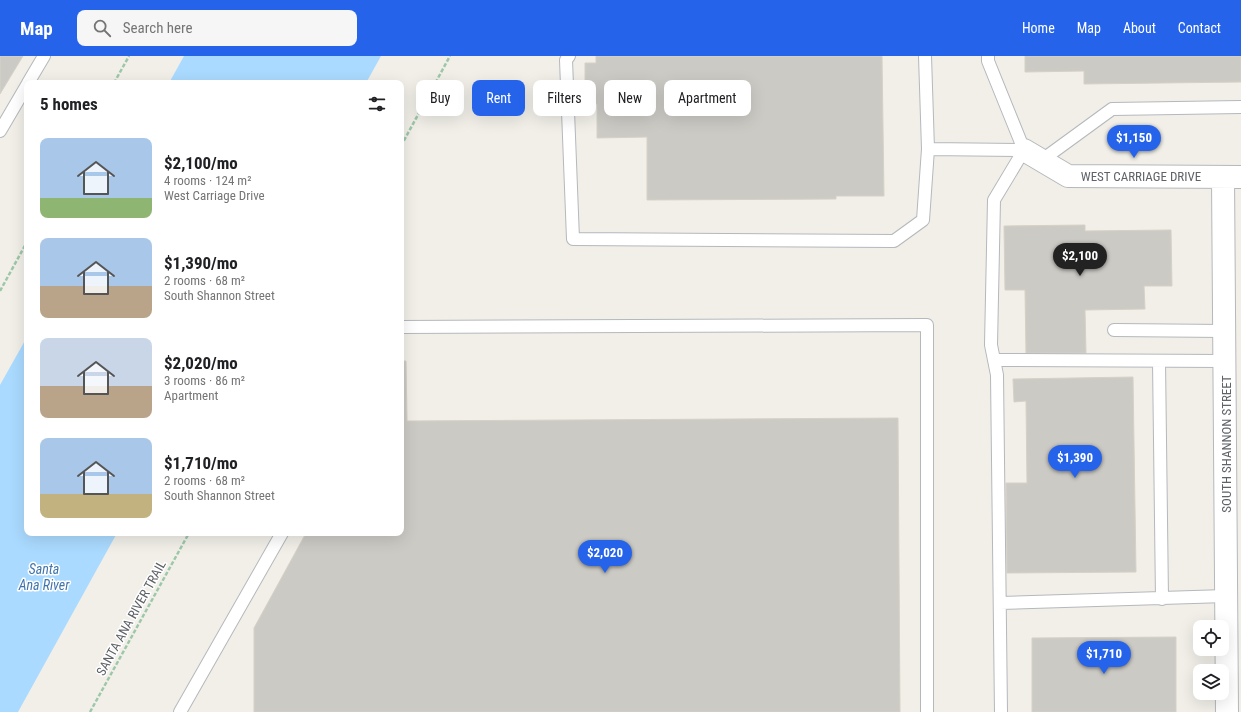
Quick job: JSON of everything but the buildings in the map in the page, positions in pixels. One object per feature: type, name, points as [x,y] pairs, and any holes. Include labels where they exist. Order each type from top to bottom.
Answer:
[{"type":"street","name":"WEST CARRIAGE DRIVE","points":[[1033,155],[1068,176],[1232,177]]},
{"type":"street","name":"SOUTH SHANNON STREET","points":[[1227,712],[1234,682],[1234,624],[1226,596],[1224,331],[1232,177]]},
{"type":"lane","points":[[30,80],[44,56]]},
{"type":"lane","points":[[569,56],[566,60],[573,239],[894,241],[924,220],[928,149],[925,56]]},
{"type":"lane","points":[[988,56],[988,61],[1033,155]]},
{"type":"lane","points":[[0,131],[24,91]]},
{"type":"lane","points":[[1001,712],[997,375],[991,345],[994,200],[1033,155],[1112,109],[1241,107]]},
{"type":"lane","points":[[928,149],[1033,155]]},
{"type":"lane","points":[[404,327],[927,326],[927,712]]},
{"type":"lane","points":[[1114,330],[1224,331]]},
{"type":"lane","points":[[994,360],[1225,361]]},
{"type":"lane","points":[[1158,361],[1162,599]]},
{"type":"lane","points":[[180,712],[280,536]]},
{"type":"lane","points":[[1000,603],[1226,596]]},
{"type":"path","points":[[116,80],[129,56]]},
{"type":"path","points":[[404,140],[450,56]]},
{"type":"path","points":[[0,291],[24,247]]},
{"type":"path","name":"SANTA ANA RIVER TRAIL","points":[[90,712],[187,536]]},
{"type":"water","points":[[184,56],[381,56],[368,80],[171,80]]},
{"type":"water","name":"Santa Ana River","points":[[24,342],[24,536],[115,536],[18,712],[0,712],[0,385]]}]
